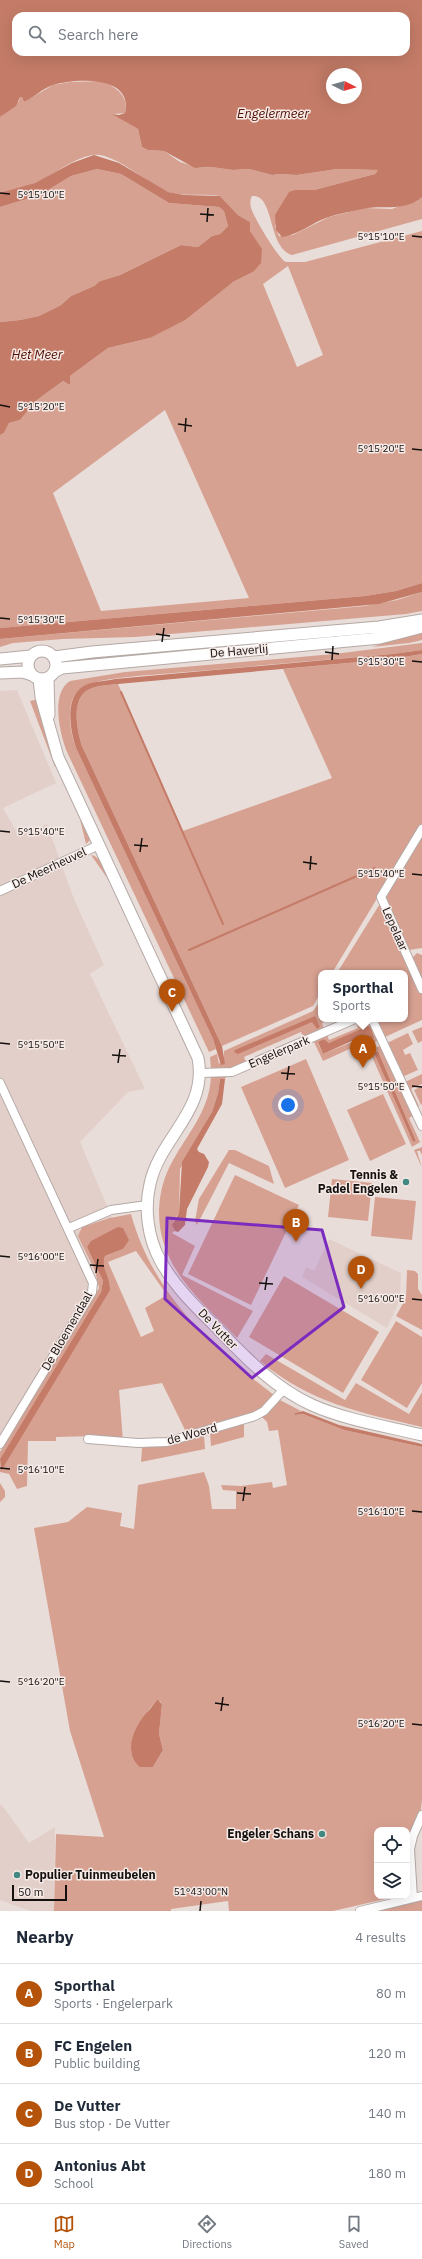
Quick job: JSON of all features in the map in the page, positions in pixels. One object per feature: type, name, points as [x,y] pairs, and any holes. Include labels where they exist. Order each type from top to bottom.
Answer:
[{"type":"street","name":"De Haverlij","points":[[54,657],[92,652],[379,627],[422,620]]},
{"type":"street","name":"De Haverlij","points":[[0,673],[23,672],[44,676],[62,668],[380,638],[422,628]]},
{"type":"street","points":[[0,659],[31,656],[43,650],[54,657],[57,666],[44,676],[28,665],[31,656]]},
{"type":"street","name":"De Vutter","points":[[44,676],[49,730],[58,757],[195,1049],[200,1073],[198,1089],[192,1106],[154,1172],[147,1205],[154,1246],[168,1274],[182,1292],[259,1370],[284,1389],[312,1405],[338,1415],[422,1435]]},
{"type":"street","name":"Lepelaar","points":[[422,829],[381,897],[422,989]]},
{"type":"street","name":"De Meerheuvel","points":[[0,891],[99,845]]},
{"type":"street","name":"Engelerpark","points":[[200,1073],[232,1072],[348,1022]]},
{"type":"street","points":[[373,1022],[422,1126]]},
{"type":"street","name":"De Bloemendaal","points":[[0,1083],[69,1228],[93,1283],[92,1292],[0,1444]]},
{"type":"street","points":[[69,1228],[111,1210],[147,1205]]},
{"type":"street","name":"de Woerd","points":[[88,1439],[138,1443],[167,1442],[254,1416],[264,1411],[284,1389]]},
{"type":"street","points":[[412,1898],[410,1849],[413,1836],[422,1817]]},
{"type":"street","points":[[360,1911],[422,1896]]},
{"type":"highlighted area","points":[[167,1218],[322,1230],[344,1307],[252,1378],[165,1299]]},
{"type":"shaded area","points":[[103,81],[117,89],[125,101],[126,107],[125,113],[113,114],[138,129],[142,147],[148,150],[164,151],[180,162],[200,168],[211,167],[233,170],[249,169],[272,175],[297,175],[337,169],[378,170],[375,174],[314,190],[295,190],[275,226],[279,236],[293,235],[329,217],[365,208],[392,209],[422,197],[422,219],[292,255],[284,250],[278,242],[264,203],[259,198],[252,196],[250,203],[253,213],[261,228],[278,254],[286,262],[305,262],[422,231],[422,583],[396,591],[365,596],[0,628],[0,435],[4,433],[9,423],[20,420],[37,400],[63,381],[70,385],[70,376],[108,348],[150,338],[233,282],[253,272],[255,241],[250,231],[250,222],[238,215],[220,196],[168,192],[121,163],[101,155],[84,157],[31,185],[0,193],[0,117],[19,101],[20,97],[22,97],[24,102],[53,85],[70,82]],"holes":[[[288,266],[323,355],[297,367],[263,284]],[[165,410],[249,598],[101,611],[53,493]]]},
{"type":"shaded area","points":[[97,169],[121,174],[169,203],[219,207],[224,211],[228,226],[220,234],[212,236],[198,247],[181,245],[120,275],[100,281],[94,286],[71,296],[61,305],[39,316],[0,322],[0,207],[40,195],[71,176]]},
{"type":"shaded area","points":[[422,592],[422,611],[406,614],[135,637],[63,639],[13,643],[0,647],[0,639],[365,606],[397,600]]},
{"type":"shaded area","points":[[377,630],[383,633],[72,663],[71,657]]},
{"type":"shaded area","points":[[422,630],[422,640],[372,647]]},
{"type":"shaded area","points":[[422,643],[422,650],[392,654],[140,676],[99,681],[81,688],[72,700],[70,708],[70,725],[76,748],[213,1039],[216,1049],[209,1052],[64,745],[58,715],[58,704],[64,687],[70,681],[125,672],[334,654]]},
{"type":"shaded area","points":[[422,654],[422,824],[334,970],[318,970],[318,997],[313,1006],[222,1046],[82,746],[77,723],[77,707],[80,699],[84,693],[90,689],[104,685],[118,684],[183,831],[332,778],[283,669],[392,659]]},
{"type":"shaded area","points":[[17,690],[56,783],[3,808],[19,836],[47,824],[74,899],[104,965],[90,974],[145,1089],[128,1092],[80,1142],[113,1220],[79,1228],[98,1284],[0,1448],[0,691]]},
{"type":"shaded area","points":[[39,699],[57,764],[55,767],[30,701]]},
{"type":"shaded area","points":[[79,815],[90,840],[86,844]]},
{"type":"shaded area","points":[[422,834],[422,948],[409,950],[386,901],[386,895]]},
{"type":"shaded area","points":[[91,855],[95,856],[101,862],[110,882]]},
{"type":"shaded area","points":[[381,902],[422,994],[422,1020],[385,1037],[378,1022],[408,1022],[408,970],[339,970]]},
{"type":"shaded area","points":[[417,953],[422,955],[422,984],[411,959]]},
{"type":"shaded area","points":[[318,1004],[318,1022],[324,1022],[322,1023],[324,1029],[304,1038],[301,1032],[244,1057],[246,1062],[231,1069],[211,1069],[210,1057],[217,1054],[219,1064],[224,1056],[224,1051],[313,1011]]},
{"type":"shaded area","points":[[356,1022],[371,1022],[380,1040],[367,1045],[365,1042],[323,1061],[313,1040],[327,1034],[329,1040],[358,1028]],"holes":[[[371,1028],[366,1036],[323,1054],[318,1043],[324,1039],[329,1043]]]},
{"type":"shaded area","points":[[422,1027],[422,1041],[418,1043],[412,1031]]},
{"type":"shaded area","points":[[408,1033],[413,1044],[403,1050],[405,1055],[410,1053],[418,1070],[402,1077],[387,1043]]},
{"type":"shaded area","points":[[382,1045],[414,1115],[409,1118],[420,1142],[422,1141],[412,1147],[369,1050]],"holes":[[[378,1051],[416,1141],[413,1142],[374,1053]]]},
{"type":"shaded area","points":[[306,1059],[349,1160],[285,1188],[241,1087]]},
{"type":"shaded area","points":[[422,1074],[422,1084],[411,1089],[419,1106],[416,1107],[405,1082]]},
{"type":"shaded area","points":[[211,1076],[226,1077],[225,1079],[220,1079],[218,1093],[212,1112],[180,1169],[179,1213],[173,1226],[175,1231],[172,1233],[195,1246],[182,1275],[253,1311],[237,1338],[196,1296],[173,1266],[166,1249],[161,1230],[159,1210],[166,1175],[172,1162],[199,1118],[207,1098]]},
{"type":"shaded area","points":[[422,1086],[422,1104],[421,1105],[414,1090]]},
{"type":"shaded area","points":[[383,1094],[406,1144],[370,1161],[347,1110]]},
{"type":"shaded area","points":[[422,1147],[422,1155],[420,1151],[417,1151],[422,1168],[414,1150]]},
{"type":"shaded area","points":[[229,1150],[235,1150],[269,1166],[274,1184],[229,1163],[197,1225],[195,1221],[199,1199]]},
{"type":"shaded area","points":[[235,1175],[299,1205],[251,1305],[188,1274]]},
{"type":"shaded area","points":[[332,1179],[372,1183],[368,1221],[328,1217]]},
{"type":"shaded area","points":[[375,1197],[416,1201],[412,1240],[371,1236]]},
{"type":"shaded area","points":[[131,1214],[153,1269],[187,1316],[228,1358],[274,1395],[258,1412],[186,1432],[162,1383],[119,1390],[123,1441],[95,1436],[56,1437],[56,1441],[28,1441],[27,1486],[17,1489],[9,1474],[0,1472],[0,1470],[110,1285],[102,1263],[105,1256],[123,1249],[87,1247],[103,1281],[101,1292],[0,1459],[0,1452],[99,1288],[95,1271],[78,1236],[82,1227],[110,1218]],"holes":[[[136,1251],[167,1295],[145,1308],[154,1331],[141,1337],[108,1262]]]},
{"type":"shaded area","points":[[329,1239],[401,1273],[400,1300],[387,1328],[302,1277],[306,1267],[314,1271]]},
{"type":"shaded area","points":[[407,1270],[415,1271],[418,1274],[418,1289],[422,1295],[422,1330],[396,1316],[406,1298]]},
{"type":"shaded area","points":[[284,1276],[379,1332],[343,1393],[249,1337]]},
{"type":"shaded area","points":[[396,1321],[422,1337],[422,1383],[407,1408],[361,1380]]},
{"type":"shaded area","points":[[266,1354],[345,1400],[356,1383],[409,1414],[422,1392],[422,1427],[357,1411],[317,1397],[279,1376],[260,1361]]},
{"type":"shaded area","points":[[280,1400],[301,1411],[294,1413],[295,1415],[303,1414],[344,1430],[422,1447],[422,1800],[420,1816],[410,1837],[410,1827],[374,1827],[374,1899],[385,1899],[333,1911],[229,1911],[228,1901],[171,1909],[171,1911],[54,1911],[56,1834],[104,1837],[70,1731],[34,1528],[68,1522],[87,1507],[122,1513],[120,1526],[134,1529],[138,1485],[204,1472],[209,1486],[212,1509],[236,1509],[236,1491],[223,1490],[221,1485],[241,1486],[272,1482],[273,1488],[287,1485],[278,1430],[269,1431],[267,1422],[262,1417]],"holes":[[[156,1701],[160,1701],[162,1704],[159,1734],[163,1750],[153,1767],[141,1767],[131,1752],[147,1712]]]},
{"type":"shaded area","points":[[244,1424],[244,1437],[211,1446],[210,1433]]},
{"type":"shaded area","points":[[204,1435],[205,1449],[141,1462],[142,1448]]},
{"type":"shaded area","points":[[0,1483],[5,1491],[5,1497],[0,1502]]},
{"type":"shaded area","points":[[2,1805],[29,1843],[55,1827],[54,1911],[30,1911],[0,1900],[0,1806]]},
{"type":"shaded area","points":[[422,1898],[422,1911],[366,1911]]},
{"type":"water","name":"Engelermeer","points":[[0,0],[422,0],[422,197],[415,202],[400,207],[370,208],[336,215],[321,220],[293,234],[282,237],[276,230],[275,215],[289,192],[295,190],[314,190],[375,174],[378,170],[337,169],[297,175],[272,175],[249,169],[233,170],[211,167],[195,168],[164,151],[148,150],[142,147],[138,129],[112,114],[119,115],[125,113],[125,101],[121,92],[112,86],[101,82],[75,81],[53,85],[24,102],[22,97],[20,97],[16,106],[0,117]]},
{"type":"water","name":"Het Meer","points":[[94,155],[119,163],[168,192],[184,195],[220,196],[238,215],[250,222],[250,231],[262,249],[261,263],[253,272],[233,282],[185,320],[150,338],[108,348],[70,376],[70,385],[63,381],[37,400],[20,420],[9,423],[4,433],[0,435],[0,322],[39,316],[61,305],[71,296],[94,286],[100,281],[120,275],[181,245],[198,247],[212,236],[220,234],[228,226],[224,211],[219,207],[169,203],[121,174],[97,169],[71,176],[40,195],[0,207],[0,193],[35,183],[72,163]]},
{"type":"water","points":[[422,583],[422,592],[379,604],[0,639],[0,628],[365,596],[396,591]]},
{"type":"water","points":[[422,650],[422,654],[392,659],[104,685],[90,689],[84,693],[80,699],[77,707],[77,723],[82,746],[222,1046],[225,1064],[221,1065],[213,1039],[76,748],[72,732],[70,713],[75,695],[80,689],[88,684],[115,679]]},
{"type":"water","points":[[315,1016],[320,1027],[317,1029],[312,1022],[238,1054],[234,1052],[235,1050]]},
{"type":"water","points":[[368,1026],[371,1028],[374,1038],[368,1040],[365,1035],[323,1054],[318,1042],[324,1039],[329,1043]]},
{"type":"water","points":[[378,1051],[416,1141],[413,1142],[374,1053]]},
{"type":"water","points":[[220,1079],[225,1079],[222,1104],[197,1149],[199,1152],[204,1154],[209,1162],[208,1167],[187,1209],[185,1225],[178,1232],[175,1231],[172,1225],[179,1213],[182,1162],[212,1112],[218,1093]]},
{"type":"water","points":[[118,1227],[123,1228],[129,1240],[123,1249],[105,1256],[104,1264],[110,1290],[1,1471],[0,1459],[101,1292],[103,1281],[87,1247],[91,1241]]},
{"type":"water","points":[[303,1411],[339,1425],[422,1444],[422,1447],[344,1430],[303,1414],[295,1415],[294,1413]]},
{"type":"water","points":[[158,1700],[162,1704],[159,1734],[163,1750],[153,1767],[140,1767],[134,1760],[132,1753],[131,1745],[133,1737],[140,1722]]},
{"type":"waterway","points":[[121,692],[223,924]]},
{"type":"waterway","points":[[189,950],[375,868]]},
{"type":"place","name":"De Vutter","points":[[172,1012]]},
{"type":"place","name":"Sporthal","points":[[363,1068]]},
{"type":"place","name":"Tennis & Padel Engelen","points":[[406,1182]]},
{"type":"place","name":"FC Engelen","points":[[296,1242]]},
{"type":"place","name":"Antonius Abt","points":[[361,1289]]},
{"type":"place","name":"Engeler Schans","points":[[322,1834]]},
{"type":"place","name":"Populier Tuinmeubelen","points":[[17,1875]]}]
